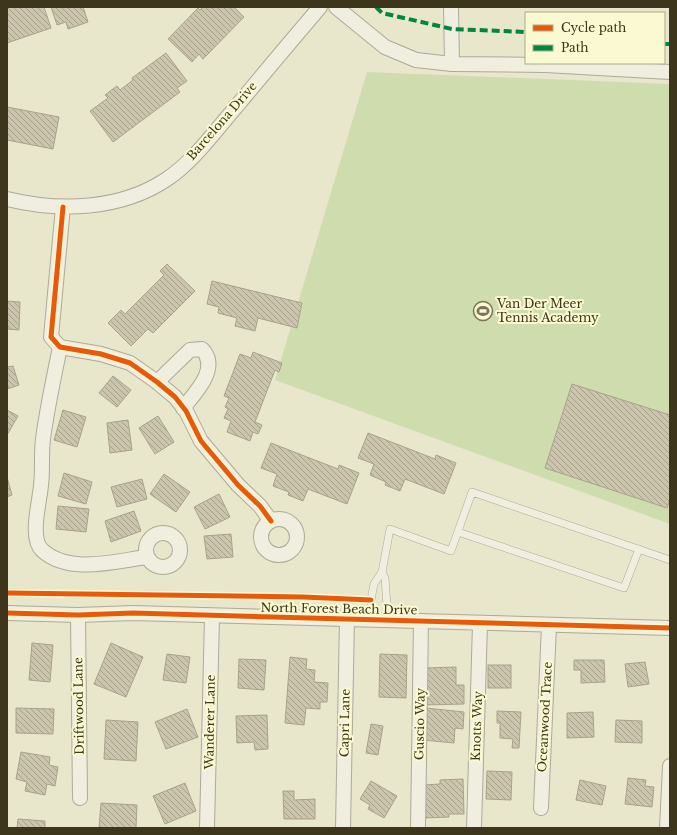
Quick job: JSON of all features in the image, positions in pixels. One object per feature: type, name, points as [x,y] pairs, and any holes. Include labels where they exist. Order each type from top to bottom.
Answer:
[{"type":"street","name":"Barcelona Drive","points":[[7,199],[63,207],[117,202],[144,192],[168,178],[199,151],[320,7]]},
{"type":"street","points":[[336,7],[385,46],[416,60],[452,64],[545,65],[670,72]]},
{"type":"street","points":[[450,7],[452,64]]},
{"type":"street","points":[[63,207],[51,337],[60,346],[102,354],[130,363],[175,397],[183,408],[201,441],[271,521]]},
{"type":"street","points":[[60,346],[43,440],[42,485],[36,524],[36,539],[41,549],[55,559],[82,565],[147,557]]},
{"type":"street","points":[[157,382],[190,350],[202,350],[208,356],[209,364],[207,374],[200,387],[183,408]]},
{"type":"street","name":"North Forest Beach Drive","points":[[7,613],[133,613],[388,619],[480,624],[670,628]]},
{"type":"street","name":"Driftwood Lane","points":[[78,614],[80,798]]},
{"type":"street","name":"Wanderer Lane","points":[[207,828],[212,616]]},
{"type":"street","name":"Capri Lane","points":[[343,828],[347,619]]},
{"type":"street","name":"Guscio Way","points":[[418,828],[421,621]]},
{"type":"street","name":"Knotts Way","points":[[474,828],[480,624]]},
{"type":"street","name":"Oceanwood Trace","points":[[541,808],[549,625]]},
{"type":"street","points":[[667,828],[670,766]]},
{"type":"lane","points":[[371,619],[371,600],[374,584],[382,572],[390,529],[451,551],[472,492],[670,560]]},
{"type":"lane","points":[[458,532],[624,588],[639,549]]},
{"type":"lane","points":[[382,572],[385,578],[388,619]]},
{"type":"green space","name":"Van Der Meer Tennis Academy","points":[[367,72],[670,84],[670,524],[275,380]]},
{"type":"building","points":[[7,7],[44,7],[51,28],[7,43]]},
{"type":"building","points":[[51,7],[83,7],[88,22],[68,29],[66,22],[57,25]]},
{"type":"building","points":[[203,7],[234,7],[244,17],[203,59],[199,54],[192,62],[168,39],[198,8],[200,10]]},
{"type":"building","points":[[166,53],[187,81],[177,88],[180,92],[113,142],[90,111],[108,98],[105,95],[117,86],[120,90],[133,80],[132,78]]},
{"type":"building","points":[[7,107],[59,117],[53,149],[7,140]]},
{"type":"building","points":[[167,264],[195,291],[153,333],[148,329],[131,346],[108,323],[121,310],[125,314],[164,275],[160,271]]},
{"type":"building","points":[[212,281],[302,303],[297,328],[258,318],[255,331],[235,326],[237,318],[218,313],[219,307],[207,304]]},
{"type":"building","points":[[7,301],[20,302],[19,330],[7,329]]},
{"type":"building","points":[[253,352],[282,363],[279,372],[275,370],[255,422],[262,425],[258,434],[253,432],[250,441],[227,432],[231,421],[224,418],[228,409],[225,407],[229,398],[224,396],[240,354],[251,358]]},
{"type":"building","points":[[13,366],[19,385],[7,389],[7,367]]},
{"type":"building","points":[[113,376],[131,390],[117,407],[99,393]]},
{"type":"building","points":[[572,384],[670,415],[670,499],[667,508],[545,468]]},
{"type":"building","points":[[7,410],[18,416],[7,435]]},
{"type":"building","points":[[63,410],[86,417],[77,447],[54,440]]},
{"type":"building","points":[[158,416],[174,442],[155,454],[139,428]]},
{"type":"building","points":[[128,420],[132,450],[110,453],[107,423]]},
{"type":"building","points":[[368,433],[435,459],[436,455],[456,463],[444,494],[405,479],[400,491],[385,485],[386,482],[370,475],[374,464],[358,458]]},
{"type":"building","points":[[271,443],[338,469],[339,465],[359,473],[347,504],[308,489],[303,501],[288,495],[289,492],[273,486],[277,474],[261,468]]},
{"type":"building","points":[[64,473],[92,482],[86,504],[58,496]]},
{"type":"building","points":[[164,474],[190,492],[176,512],[150,494]]},
{"type":"building","points":[[7,477],[12,495],[7,497]]},
{"type":"building","points":[[142,479],[147,499],[117,507],[111,487]]},
{"type":"building","points":[[219,494],[230,517],[205,529],[194,507]]},
{"type":"building","points":[[58,506],[89,509],[86,532],[56,529]]},
{"type":"building","points":[[134,511],[141,531],[111,542],[105,521]]},
{"type":"building","points":[[231,534],[233,557],[207,559],[204,536]]},
{"type":"building","points":[[32,643],[53,645],[50,682],[29,680]]},
{"type":"building","points":[[111,643],[143,657],[126,697],[94,684]]},
{"type":"building","points":[[167,654],[190,657],[186,683],[163,680]]},
{"type":"building","points":[[380,654],[407,655],[406,698],[379,697]]},
{"type":"building","points":[[290,657],[307,659],[306,669],[315,670],[314,682],[328,683],[327,702],[320,702],[320,709],[306,708],[304,725],[285,723]]},
{"type":"building","points":[[239,659],[266,660],[264,690],[238,688]]},
{"type":"building","points":[[574,660],[604,660],[605,682],[581,683],[581,670],[574,670]]},
{"type":"building","points":[[645,662],[649,684],[628,687],[625,664]]},
{"type":"building","points":[[488,665],[511,665],[511,688],[488,688]]},
{"type":"building","points":[[456,667],[456,685],[464,685],[464,704],[425,705],[425,668]]},
{"type":"building","points":[[16,708],[54,709],[53,734],[16,733]]},
{"type":"building","points":[[426,708],[464,712],[463,729],[455,728],[454,743],[423,740]]},
{"type":"building","points":[[187,709],[198,737],[166,749],[155,722]]},
{"type":"building","points":[[497,711],[521,712],[519,748],[512,748],[513,739],[500,738],[500,723],[497,723]]},
{"type":"building","points":[[593,712],[594,737],[567,738],[567,713]]},
{"type":"building","points":[[267,715],[268,749],[255,750],[254,742],[237,743],[236,716]]},
{"type":"building","points":[[106,720],[138,722],[136,761],[104,759]]},
{"type":"building","points":[[616,720],[642,721],[642,743],[615,742]]},
{"type":"building","points":[[371,724],[383,726],[378,755],[366,753]]},
{"type":"building","points":[[21,752],[50,757],[49,765],[58,767],[55,786],[47,784],[45,795],[25,791],[27,782],[16,779]]},
{"type":"building","points":[[487,771],[512,772],[511,800],[486,799]]},
{"type":"building","points":[[628,778],[646,780],[645,786],[654,787],[652,807],[625,804]]},
{"type":"building","points":[[463,779],[464,814],[449,814],[449,817],[425,818],[424,785],[440,784],[440,780]]},
{"type":"building","points":[[580,780],[606,786],[602,805],[576,800]]},
{"type":"building","points":[[371,781],[397,796],[384,818],[368,809],[370,805],[360,799]]},
{"type":"building","points":[[185,783],[196,811],[165,824],[153,796]]},
{"type":"building","points":[[283,791],[294,791],[294,800],[315,799],[315,819],[284,819]]},
{"type":"building","points":[[101,803],[137,805],[136,828],[99,828]]},
{"type":"building","points":[[18,819],[45,821],[45,828],[17,828]]},
{"type":"marked path","points":[[376,7],[382,13],[452,29],[525,32]]},
{"type":"marked path","points":[[665,44],[670,44]]},
{"type":"cycle path","points":[[63,207],[51,337],[60,347],[101,354],[130,363],[175,397],[186,411],[201,441],[238,485],[260,506],[271,521]]},
{"type":"cycle path","points":[[7,593],[303,597],[371,600]]},
{"type":"cycle path","points":[[7,613],[78,615],[133,613],[670,628]]},
{"type":"place","name":"Van Der Meer Tennis Academy","points":[[483,311]]}]
